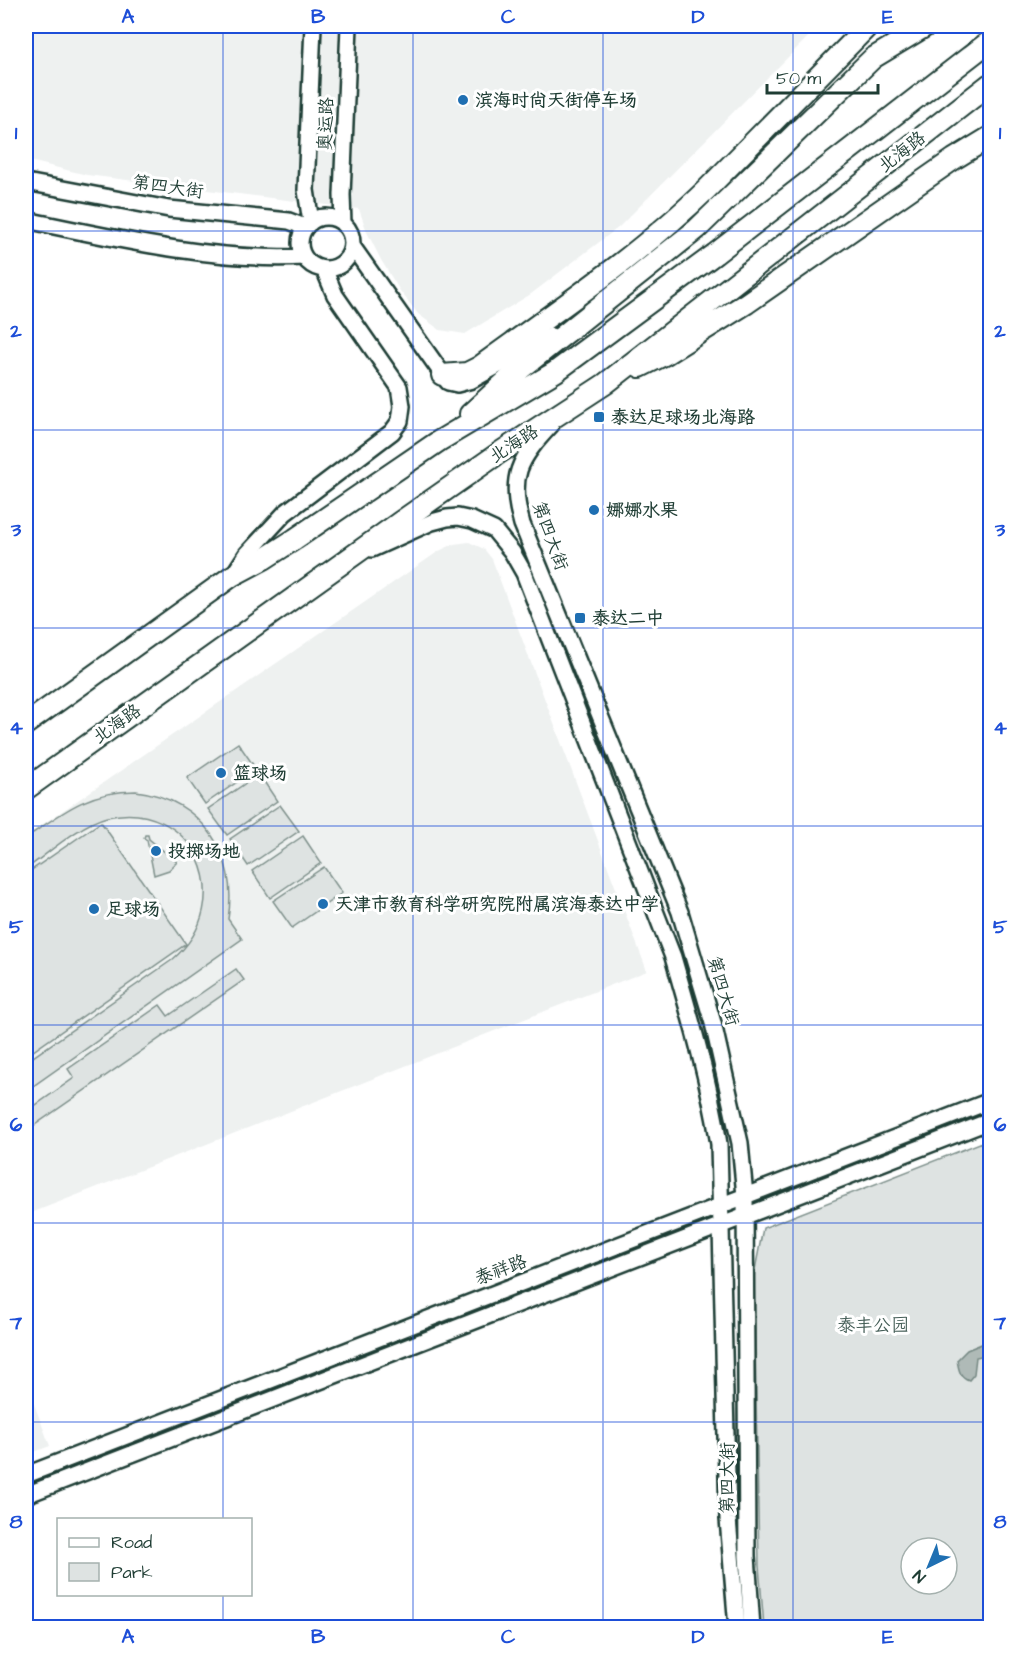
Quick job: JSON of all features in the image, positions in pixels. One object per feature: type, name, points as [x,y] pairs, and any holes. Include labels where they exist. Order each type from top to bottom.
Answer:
[{"type":"main road","points":[[442,375],[467,373],[479,367],[680,216],[867,26]]},
{"type":"main road","points":[[439,441],[512,376],[650,268],[717,210],[855,74],[890,46],[926,26]]},
{"type":"main road","name":"北海路","points":[[26,724],[232,576],[295,539],[439,441],[555,372],[715,254],[990,41]]},
{"type":"main road","name":"北海路","points":[[26,789],[499,453],[605,384],[990,84]]},
{"type":"main road","points":[[605,384],[664,355],[747,303],[954,159],[990,137]]},
{"type":"street","name":"奥运路","points":[[308,225],[306,190],[313,26]]},
{"type":"street","name":"奥运路","points":[[343,224],[342,195],[349,26]]},
{"type":"street","name":"第四大街","points":[[26,182],[169,209],[290,221],[308,225],[319,218],[328,217],[343,224]]},
{"type":"street","points":[[26,220],[98,235],[216,254],[304,257]]},
{"type":"street","points":[[343,224],[348,230],[352,246],[448,382],[457,384],[472,380],[593,312]]},
{"type":"street","points":[[308,225],[300,242],[304,257],[309,263],[324,269],[339,266],[350,254],[352,246]]},
{"type":"street","points":[[232,576],[248,554],[285,513],[392,432],[400,421],[402,406],[399,387],[335,295],[324,269]]},
{"type":"street","name":"第四大街","points":[[564,412],[536,441],[524,459],[514,488],[516,506],[680,912],[713,1023],[740,1143],[745,1196],[747,1556],[752,1628]]},
{"type":"street","name":"第四大街","points":[[352,557],[432,522],[458,517],[472,520],[494,530],[512,552],[524,573],[673,957],[691,1018],[713,1108],[719,1144],[728,1519],[737,1628]]},
{"type":"street","name":"泰祥路","points":[[26,1475],[990,1101]]},
{"type":"street","points":[[26,1495],[990,1121]]},
{"type":"shaded area","points":[[26,26],[819,26],[619,227],[531,294],[465,334],[440,330],[418,314],[400,291],[381,260],[359,209],[87,175],[26,160]]},
{"type":"shaded area","name":"天津市教育科学研究院附属滨海泰达中学","points":[[469,542],[484,549],[492,559],[647,971],[26,1215],[26,836],[439,551],[454,544]]},
{"type":"shaded area","points":[[990,1337],[990,1354],[976,1357],[974,1374],[969,1380],[963,1377],[957,1360],[967,1350],[984,1343]]},
{"type":"shaded area","points":[[26,1383],[50,1446],[26,1455]]},
{"type":"green space","name":"篮球场","points":[[238,743],[256,769],[205,804],[187,778]]},
{"type":"green space","name":"篮球场","points":[[259,774],[277,801],[227,835],[208,809]]},
{"type":"green space","points":[[136,791],[159,796],[180,805],[197,818],[211,834],[221,852],[228,873],[230,895],[228,919],[242,939],[26,1091],[26,1062],[172,960],[193,936],[203,910],[205,884],[198,859],[183,838],[163,823],[137,815],[97,820],[76,832],[26,869],[26,838],[64,812],[90,799],[119,792]]},
{"type":"green space","name":"篮球场","points":[[280,805],[299,831],[248,866],[230,839]]},
{"type":"green space","name":"足球场","points":[[101,822],[186,944],[26,1056],[26,874]]},
{"type":"green space","name":"投掷场地","points":[[145,835],[148,835],[149,839],[177,862],[169,870],[154,875]]},
{"type":"green space","points":[[303,836],[321,863],[270,898],[252,871]]},
{"type":"green space","points":[[324,867],[342,893],[292,928],[273,901]]},
{"type":"green space","points":[[236,969],[244,980],[26,1131],[26,1112],[74,1078],[68,1069],[160,1005],[168,1016]]},
{"type":"green space","name":"泰丰公园","points":[[990,1139],[990,1627],[764,1627],[759,1566],[754,1275],[763,1228]]},
{"type":"place","name":"滨海时尚天街停车场","points":[[463,100]]},
{"type":"place","name":"泰达足球场北海路","points":[[599,417]]},
{"type":"place","name":"娜娜水果","points":[[594,510]]},
{"type":"place","name":"泰达二中","points":[[580,618]]},
{"type":"place","name":"篮球场","points":[[221,773]]},
{"type":"place","name":"投掷场地","points":[[156,851]]},
{"type":"place","name":"天津市教育科学研究院附属滨海泰达中学","points":[[323,904]]},
{"type":"place","name":"足球场","points":[[94,909]]}]
